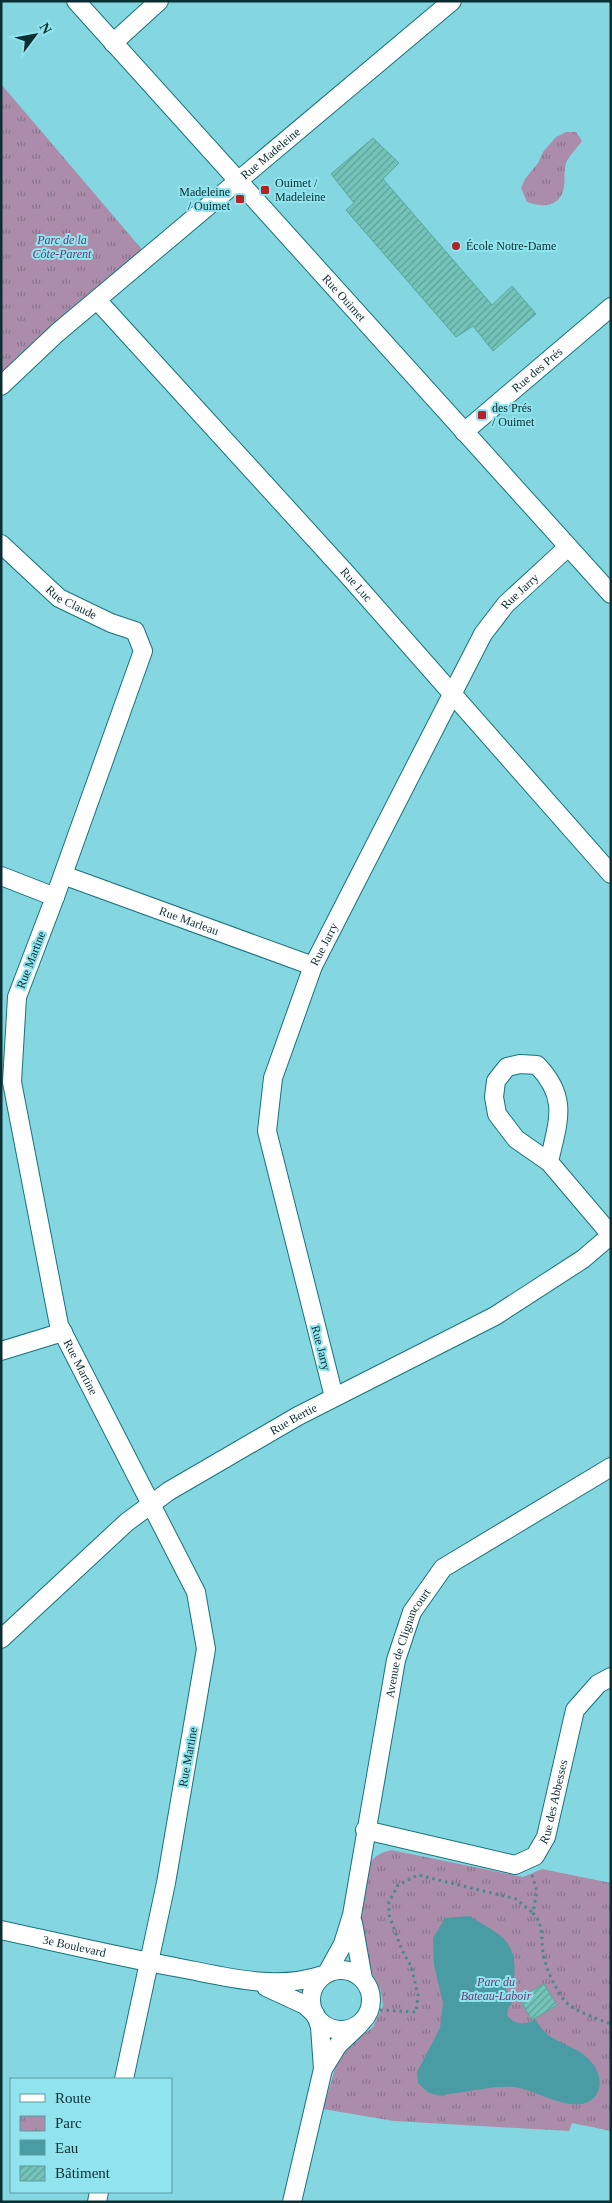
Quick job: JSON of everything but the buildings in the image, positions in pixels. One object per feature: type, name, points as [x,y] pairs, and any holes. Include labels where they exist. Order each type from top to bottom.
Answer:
[{"type":"street","name":"Rue Ouimet","points":[[76,1],[611,594]]},
{"type":"street","points":[[113,43],[160,1]]},
{"type":"street","name":"Rue Madeleine","points":[[1,386],[57,333],[452,1]]},
{"type":"street","name":"Rue Luc","points":[[97,300],[345,572],[611,874]]},
{"type":"street","name":"Rue des Prés","points":[[464,432],[611,307]]},
{"type":"street","name":"Rue Claude","points":[[1,544],[59,598],[111,623],[135,631],[143,651]]},
{"type":"street","name":"Rue Jarry","points":[[334,1397],[267,1131],[272,1078],[313,966],[454,694],[483,634],[506,604],[568,547]]},
{"type":"street","name":"Rue Martine","points":[[124,2078],[166,1884],[206,1649],[196,1592],[59,1325],[12,1082],[7,1066],[17,997],[55,898],[143,651]]},
{"type":"street","name":"Rue Marleau","points":[[63,875],[313,966]]},
{"type":"street","points":[[1,876],[55,898]]},
{"type":"street","points":[[549,1162],[558,1123],[558,1100],[550,1079],[537,1065],[520,1064],[507,1067],[496,1081],[494,1098],[497,1114],[516,1139],[549,1162],[611,1235]]},
{"type":"street","name":"Rue Bertie","points":[[1,1639],[127,1522],[169,1492],[298,1416],[495,1316],[584,1259],[611,1235]]},
{"type":"street","points":[[1,1350],[62,1332]]},
{"type":"street","name":"Avenue de Clignancourt","points":[[352,1915],[365,1830],[396,1660],[412,1612],[443,1568],[611,1467]]},
{"type":"street","name":"Rue des Abbesses","points":[[365,1830],[514,1865],[535,1856],[546,1837],[575,1710],[598,1684],[611,1676]]},
{"type":"street","points":[[292,2202],[323,2069],[320,2027],[312,1993],[342,1944],[352,1915]]},
{"type":"street","points":[[323,2069],[338,2045],[366,2018],[372,2002],[371,1994],[363,1979],[355,1942],[352,1915]]},
{"type":"street","name":"3e Boulevard","points":[[1,1930],[148,1962],[259,1983]]},
{"type":"street","points":[[259,1983],[298,1982],[334,1970],[350,1970],[363,1979]]},
{"type":"street","points":[[259,1983],[306,2004],[329,2028],[337,2030],[359,2025]]},
{"type":"path","points":[[532,1872],[537,1891],[533,1913]]},
{"type":"path","points":[[380,2010],[416,2012],[418,1995],[411,1966],[402,1950],[389,1915],[389,1902],[398,1885],[418,1875],[516,1899],[538,1918],[542,1931],[543,1954],[552,1980],[568,2004],[611,2024]]},
{"type":"green space","name":"Parc de la Côte-Parent","points":[[1,84],[145,253],[1,378]]},
{"type":"green space","points":[[566,132],[576,132],[582,141],[566,163],[564,188],[561,197],[548,205],[537,205],[527,202],[521,188],[525,179],[538,163],[543,152],[556,137]]},
{"type":"green space","name":"Parc du Bateau-Laboir","points":[[391,1850],[523,1877],[542,1869],[611,1883],[611,2131],[572,2123],[569,2131],[394,2121],[323,2109],[340,2052],[373,2027],[383,2006],[381,1991],[366,1961],[361,1925],[368,1866],[378,1855]]},
{"type":"water","points":[[469,1916],[498,1934],[510,1947],[515,1967],[514,1980],[504,1985],[512,2003],[507,2015],[510,2019],[520,2023],[536,2020],[548,2035],[580,2052],[595,2067],[600,2085],[596,2095],[588,2102],[569,2104],[514,2087],[495,2087],[438,2095],[429,2093],[418,2083],[417,2072],[440,2028],[443,2003],[434,1965],[433,1938],[445,1918]]},
{"type":"place","name":"Ouimet / Madeleine","points":[[265,190]]},
{"type":"place","name":"Madeleine / Ouimet","points":[[240,199]]},
{"type":"place","name":"École Notre-Dame","points":[[456,246]]},
{"type":"place","name":"des Prés / Ouimet","points":[[482,415]]}]
